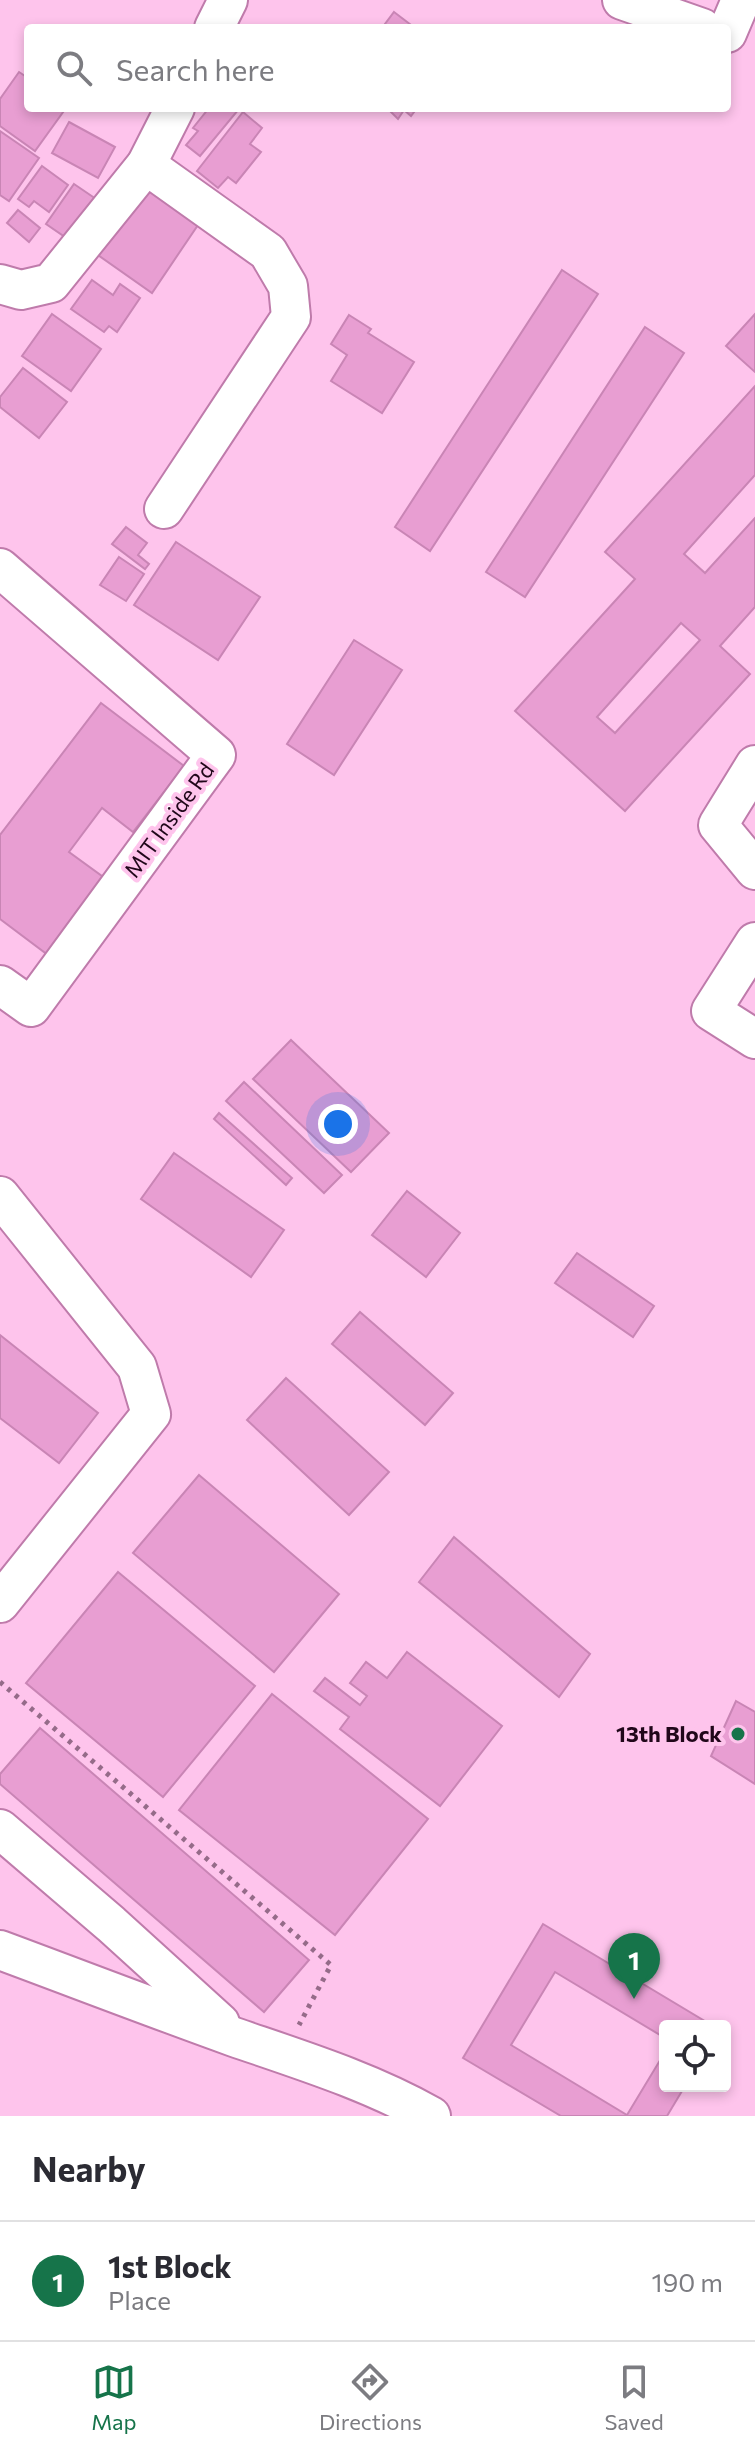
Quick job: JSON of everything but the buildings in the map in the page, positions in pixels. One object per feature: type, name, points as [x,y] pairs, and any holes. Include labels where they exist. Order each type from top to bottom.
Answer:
[{"type":"street","points":[[216,24],[228,0]]},
{"type":"street","points":[[622,0],[691,24]]},
{"type":"street","points":[[731,25],[741,0]]},
{"type":"street","points":[[731,37],[755,47]]},
{"type":"street","points":[[0,284],[21,290],[51,283],[146,165],[173,112]]},
{"type":"street","points":[[146,165],[268,252],[288,286],[291,317],[164,509]]},
{"type":"street","name":"MIT Inside Rd","points":[[0,568],[216,755],[31,1007],[0,985]]},
{"type":"street","points":[[755,765],[718,825],[755,870]]},
{"type":"street","points":[[755,942],[711,1011],[755,1039]]},
{"type":"street","points":[[0,1196],[137,1367],[151,1414],[0,1603]]},
{"type":"street","points":[[0,1829],[111,1924],[235,2037]]},
{"type":"street","points":[[0,1950],[396,2096],[431,2116]]},
{"type":"path","points":[[0,1682],[331,1965],[284,2053]]},
{"type":"place","name":"13th Block","points":[[738,1734]]},
{"type":"place","name":"1st Block","points":[[634,1999]]}]
